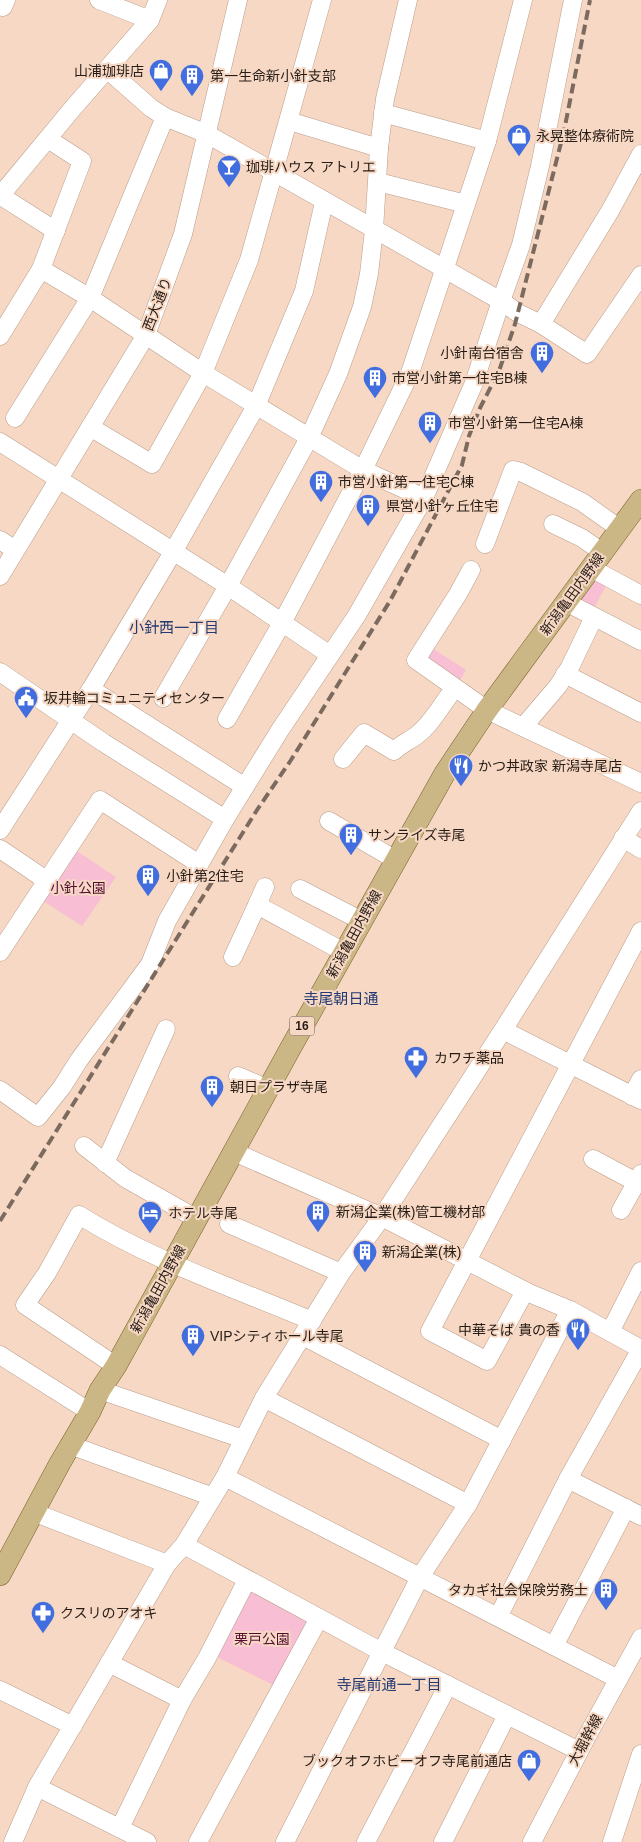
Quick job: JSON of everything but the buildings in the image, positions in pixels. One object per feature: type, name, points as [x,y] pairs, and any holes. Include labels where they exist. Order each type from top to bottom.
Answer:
[{"type":"main road","name":"新潟亀田内野線","points":[[2,1566],[90,1412],[100,1390],[116,1366],[445,772],[487,710],[596,560],[633,517]]},
{"type":"street","points":[[99,0],[150,20]]},
{"type":"street","points":[[56,231],[0,196],[73,108],[150,20],[158,0]]},
{"type":"street","name":"西大通り","points":[[0,576],[146,335],[183,234],[238,0]]},
{"type":"street","points":[[90,427],[152,464],[203,373],[249,260],[322,0]]},
{"type":"street","points":[[163,698],[228,586],[309,438],[338,374],[362,307],[369,274],[374,230],[379,148],[385,99],[408,0]]},
{"type":"street","points":[[227,719],[283,621],[362,470],[410,372],[487,141],[523,0]]},
{"type":"street","points":[[0,1090],[38,1117],[62,1088],[84,1052],[150,964],[167,922],[225,819],[280,730],[357,615],[424,498],[474,383],[523,237],[540,166],[572,0]]},
{"type":"street","points":[[108,70],[151,108],[165,117],[207,134],[501,301],[518,313],[541,324],[586,354],[641,275]]},
{"type":"street","points":[[383,113],[487,141]]},
{"type":"street","points":[[15,418],[90,298],[165,117]]},
{"type":"street","points":[[289,121],[379,148]]},
{"type":"street","points":[[0,336],[41,269],[82,161],[48,139]]},
{"type":"street","points":[[541,324],[610,211],[641,154]]},
{"type":"street","points":[[378,182],[466,204]]},
{"type":"street","points":[[0,830],[71,721],[173,552],[256,406],[304,291],[324,202]]},
{"type":"street","points":[[41,269],[90,298],[203,373],[362,470],[424,498]]},
{"type":"street","points":[[0,442],[283,621],[330,655]]},
{"type":"street","points":[[485,544],[513,470],[521,472],[582,502],[633,517]]},
{"type":"street","points":[[553,524],[582,538],[596,560],[641,595]]},
{"type":"street","points":[[0,540],[15,550]]},
{"type":"street","points":[[471,570],[416,660],[455,688],[470,696],[487,710],[641,783]]},
{"type":"street","points":[[566,602],[641,641]]},
{"type":"street","points":[[523,727],[558,686],[594,617]]},
{"type":"street","points":[[0,672],[71,721],[225,819]]},
{"type":"street","points":[[565,674],[641,713]]},
{"type":"street","points":[[343,759],[360,730],[394,751],[401,744],[417,735],[426,726],[455,688]]},
{"type":"street","points":[[90,689],[245,787]]},
{"type":"street","points":[[0,952],[100,800],[199,864]]},
{"type":"street","points":[[13,1842],[37,1787],[167,1564],[184,1546],[225,1477],[264,1398],[341,1274],[382,1217],[503,1030],[641,811]]},
{"type":"street","points":[[329,821],[396,860]]},
{"type":"street","points":[[623,838],[641,849]]},
{"type":"street","points":[[0,849],[46,880]]},
{"type":"street","points":[[233,957],[265,887]]},
{"type":"street","points":[[300,889],[362,921]]},
{"type":"street","points":[[257,905],[344,952]]},
{"type":"street","points":[[525,1291],[487,1361],[430,1331],[641,931]]},
{"type":"street","points":[[105,1163],[166,1029]]},
{"type":"street","points":[[503,1030],[637,1098],[641,1079]]},
{"type":"street","points":[[238,1076],[268,1089]]},
{"type":"street","points":[[84,1146],[125,1178],[197,1219]]},
{"type":"street","points":[[234,1152],[382,1217],[525,1291],[570,1310],[641,1349],[568,1479],[498,1617]]},
{"type":"street","points":[[593,1159],[639,1178],[622,1210]]},
{"type":"street","points":[[116,1366],[25,1305],[47,1272],[79,1215],[110,1234],[308,1328],[502,1440]]},
{"type":"street","points":[[229,1224],[341,1274]]},
{"type":"street","points":[[610,1332],[641,1271]]},
{"type":"street","points":[[285,1842],[420,1576],[468,1504],[570,1310]]},
{"type":"street","points":[[0,1355],[90,1412]]},
{"type":"street","points":[[100,1390],[243,1439]]},
{"type":"street","points":[[264,1398],[468,1504]]},
{"type":"street","points":[[70,1445],[213,1497]]},
{"type":"street","points":[[225,1477],[618,1679]]},
{"type":"street","points":[[554,1646],[633,1512],[568,1479]]},
{"type":"street","points":[[33,1512],[167,1564]]},
{"type":"street","points":[[184,1546],[382,1652],[579,1751]]},
{"type":"street","points":[[120,1828],[182,1700],[207,1658],[247,1580]]},
{"type":"street","points":[[198,1842],[319,1618]]},
{"type":"street","name":"大堀幹線","points":[[532,1842],[618,1679],[640,1643]]},
{"type":"street","points":[[109,1663],[182,1700]]},
{"type":"street","points":[[366,1842],[448,1685]]},
{"type":"street","points":[[0,1690],[73,1726]]},
{"type":"street","points":[[445,1841],[507,1715]]},
{"type":"street","points":[[612,1842],[641,1754]]},
{"type":"street","points":[[37,1787],[147,1842]]},
{"type":"green space","points":[[593,577],[607,584],[594,608],[576,600]]},
{"type":"green space","points":[[432,648],[466,670],[459,682],[425,659]]},
{"type":"green space","name":"小針公園","points":[[74,849],[116,877],[82,926],[40,899]]},
{"type":"green space","name":"栗戸公園","points":[[248,1590],[310,1621],[277,1687],[215,1656]]},
{"type":"railway","points":[[0,1221],[390,601],[462,465],[469,436],[480,408],[499,371],[515,324],[564,131],[590,0]]},
{"type":"place","name":"山浦珈琲店","points":[[161,92]]},
{"type":"place","name":"第一生命新小針支部","points":[[192,97]]},
{"type":"place","name":"永晃整体療術院","points":[[519,157]]},
{"type":"place","name":"珈琲ハウス アトリエ","points":[[229,188]]},
{"type":"place","name":"小針南台宿舎","points":[[542,374]]},
{"type":"place","name":"市営小針第一住宅B棟","points":[[375,399]]},
{"type":"place","name":"市営小針第一住宅A棟","points":[[430,444]]},
{"type":"place","name":"市営小針第一住宅C棟","points":[[321,503]]},
{"type":"place","name":"県営小針ヶ丘住宅","points":[[368,527]]},
{"type":"place","name":"坂井輪コミュニティセンター","points":[[26,719]]},
{"type":"place","name":"かつ丼政家 新潟寺尾店","points":[[461,787]]},
{"type":"place","name":"サンライズ寺尾","points":[[351,856]]},
{"type":"place","name":"小針第2住宅","points":[[148,897]]},
{"type":"place","name":"カワチ薬品","points":[[416,1079]]},
{"type":"place","name":"朝日プラザ寺尾","points":[[212,1108]]},
{"type":"place","name":"新潟企業(株)管工機材部","points":[[318,1233]]},
{"type":"place","name":"ホテル寺尾","points":[[150,1234]]},
{"type":"place","name":"新潟企業(株)","points":[[365,1273]]},
{"type":"place","name":"中華そば 貴の香","points":[[578,1351]]},
{"type":"place","name":"VIPシティホール寺尾","points":[[193,1357]]},
{"type":"place","name":"タカギ社会保険労務士","points":[[606,1611]]},
{"type":"place","name":"クスリのアオキ","points":[[43,1634]]},
{"type":"place","name":"ブックオフホビーオフ寺尾前通店","points":[[529,1782]]},
{"type":"district","name":"小針西一丁目","points":[[174,627]]},
{"type":"district","name":"寺尾朝日通","points":[[341,998]]},
{"type":"district","name":"寺尾前通一丁目","points":[[389,1684]]}]
